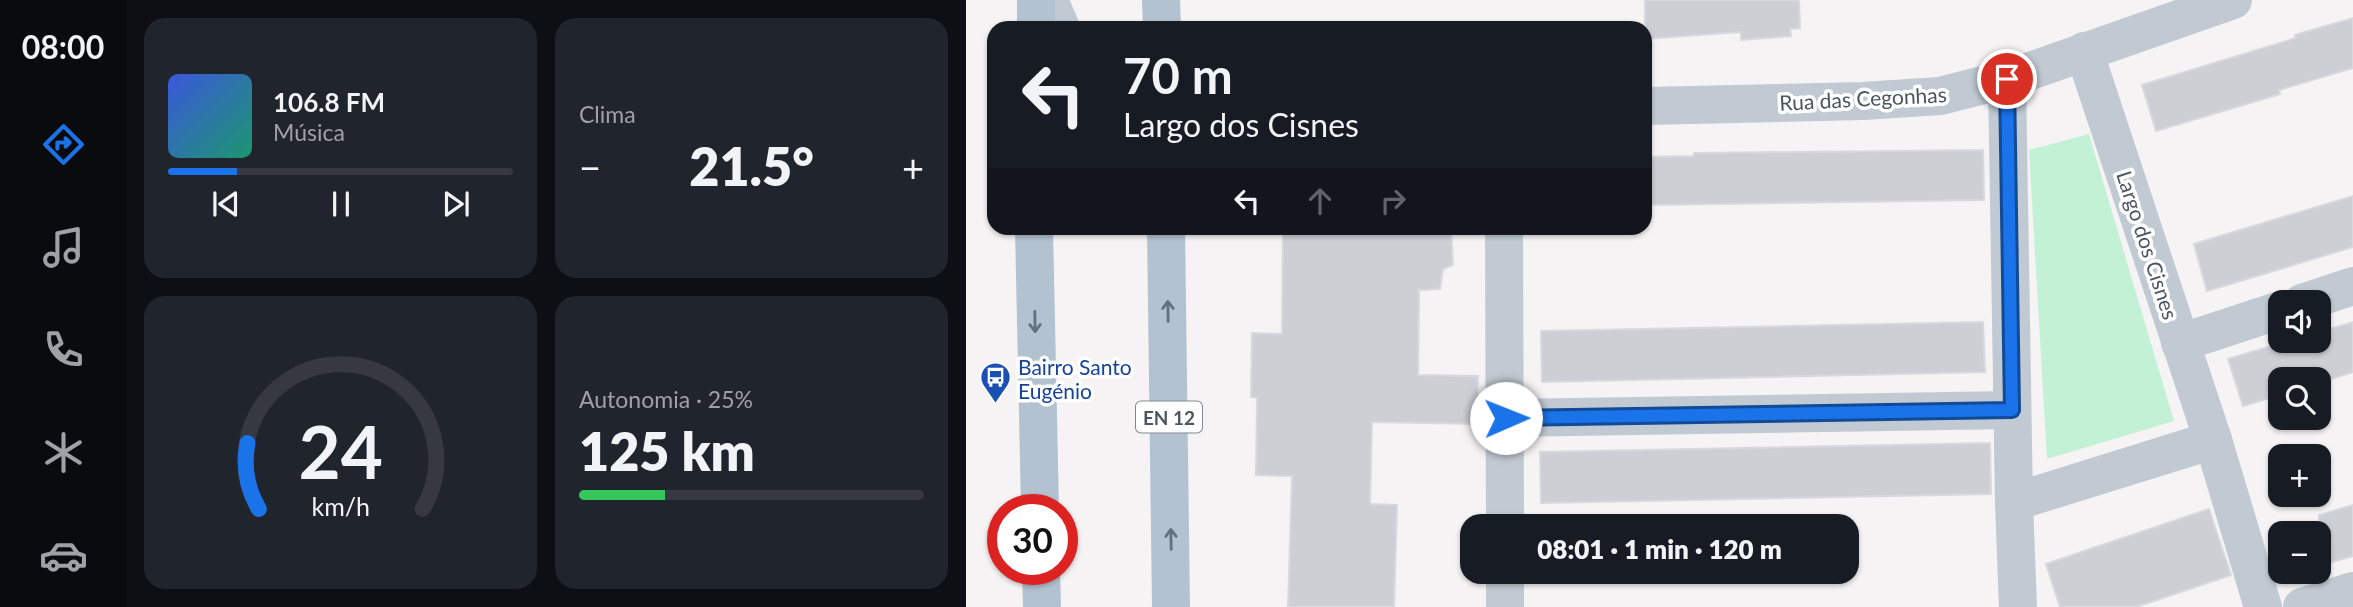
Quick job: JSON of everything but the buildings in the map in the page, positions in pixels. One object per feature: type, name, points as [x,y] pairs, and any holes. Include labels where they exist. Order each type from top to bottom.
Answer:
[{"type":"main road","points":[[1036,0],[1036,21]]},
{"type":"main road","points":[[1161,0],[1162,21]]},
{"type":"main road","name":"EN 12","points":[[1167,235],[1171,607]]},
{"type":"main road","points":[[1038,236],[1040,494]]},
{"type":"main road","points":[[1041,585],[1042,607]]},
{"type":"street","points":[[1049,0],[1058,21]]},
{"type":"street","name":"Rua das Cegonhas","points":[[1652,106],[1863,101],[1940,96],[2007,79],[2233,0]]},
{"type":"street","name":"Largo dos Cisnes","points":[[2084,51],[2213,440],[2263,607]]},
{"type":"street","points":[[2007,79],[2018,607]]},
{"type":"street","points":[[1504,235],[1505,514]]},
{"type":"street","points":[[2331,293],[2353,286]]},
{"type":"street","points":[[2180,344],[2268,314]]},
{"type":"street","points":[[1506,418],[2012,410]]},
{"type":"street","points":[[2014,502],[2213,440]]},
{"type":"street","points":[[1505,584],[1505,607]]},
{"type":"street","points":[[2302,607],[2353,591]]},
{"type":"green space","points":[[2089,134],[2174,421],[2047,459],[2029,150]]},
{"type":"place","name":"Bairro Santo Eugénio","points":[[995,405]]},
{"type":"route","points":[[1506,418],[2012,410],[2007,79]]}]
